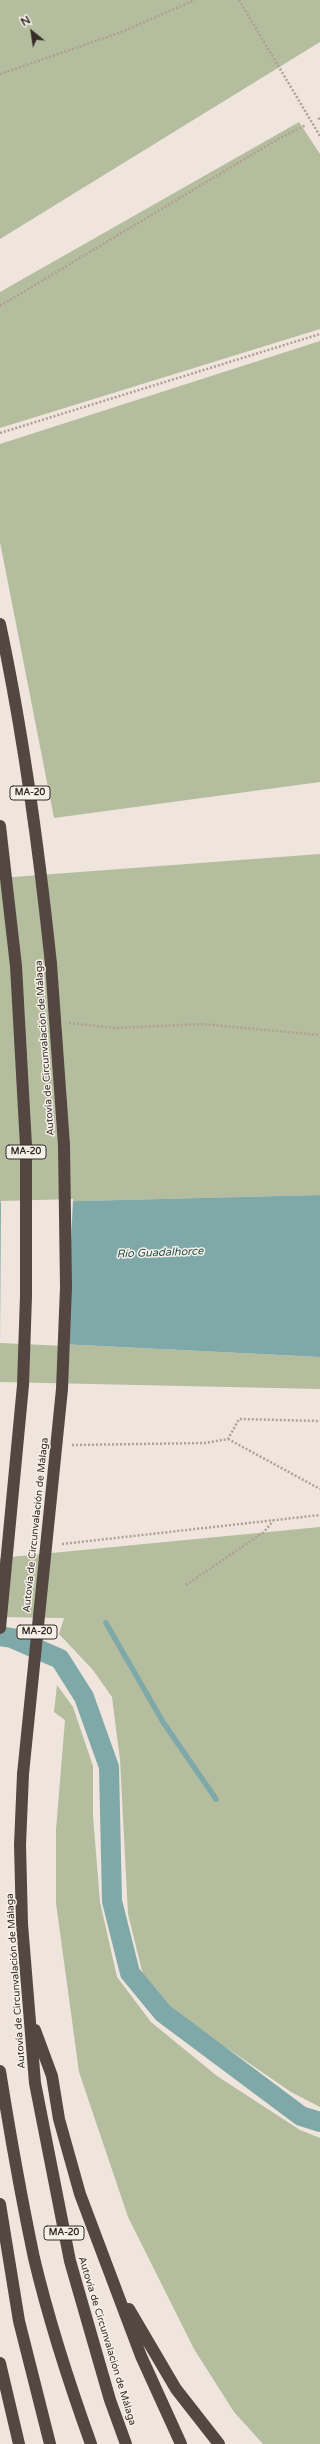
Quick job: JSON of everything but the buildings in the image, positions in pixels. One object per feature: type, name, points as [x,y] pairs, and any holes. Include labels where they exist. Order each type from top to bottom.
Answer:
[{"type":"highway","name":"Autovía de Circunvalación de Málaga","points":[[0,624],[12,681],[41,873],[51,964],[64,1145],[66,1287],[62,1388],[22,1774],[20,1845],[22,1924],[35,2084],[70,2261],[110,2400],[126,2444]]},
{"type":"highway","name":"MA-20","points":[[0,826],[16,966],[26,1146],[26,1296],[23,1385],[0,1628]]},
{"type":"highway","points":[[29,2016],[52,2076],[59,2119],[80,2194],[109,2276],[141,2356],[181,2444]]},
{"type":"highway","name":"MA-20","points":[[0,2071],[14,2159],[35,2259],[55,2335],[91,2444]]},
{"type":"highway","points":[[0,2204],[19,2321],[50,2444]]},
{"type":"highway","points":[[109,2276],[176,2389],[219,2444]]},
{"type":"highway","points":[[0,2363],[19,2444]]},
{"type":"path","points":[[0,74],[119,33],[195,0]]},
{"type":"path","points":[[239,0],[320,136]]},
{"type":"path","points":[[0,306],[271,143],[306,125]]},
{"type":"path","points":[[0,433],[320,334]]},
{"type":"path","points":[[61,1023],[114,1028],[202,1024],[320,1035]]},
{"type":"path","points":[[228,1439],[239,1419],[320,1421]]},
{"type":"path","points":[[69,1445],[205,1443],[228,1439],[320,1489]]},
{"type":"path","points":[[60,1544],[320,1515]]},
{"type":"path","points":[[186,1585],[264,1532],[273,1520]]},
{"type":"green space","points":[[0,0],[320,0],[320,42],[0,239]]},
{"type":"green space","points":[[299,122],[320,154],[320,329],[0,428],[0,292]]},
{"type":"green space","points":[[320,341],[320,782],[54,818],[0,542],[0,444]]},
{"type":"green space","points":[[320,854],[320,1195],[0,1203],[0,878]]},
{"type":"green space","points":[[0,1341],[320,1357],[320,1389],[0,1382]]},
{"type":"green space","points":[[320,1527],[320,2107],[291,2092],[189,2022],[151,1991],[142,1971],[128,1914],[120,1760],[112,1697],[93,1670],[59,1634],[64,1618],[0,1617],[0,1558]]},
{"type":"green space","points":[[57,1685],[73,1707],[93,1766],[93,1816],[100,1902],[117,1977],[151,2022],[217,2076],[300,2130],[320,2138],[320,2444],[263,2444],[234,2412],[194,2349],[128,2217],[79,2072],[56,1903],[56,1830],[65,1720],[54,1712]]},
{"type":"water","name":"Río Guadalhorce","points":[[320,1195],[320,1357],[0,1341],[0,1203]]},
{"type":"pier","points":[[73,1199],[66,1346],[0,1343],[1,1201]]},
{"type":"waterway","points":[[106,1623],[163,1722],[216,1799]]},
{"type":"waterway","points":[[0,1636],[12,1638],[60,1659],[84,1697],[109,1767],[112,1901],[130,1973],[163,2013],[301,2116],[320,2122]]}]
